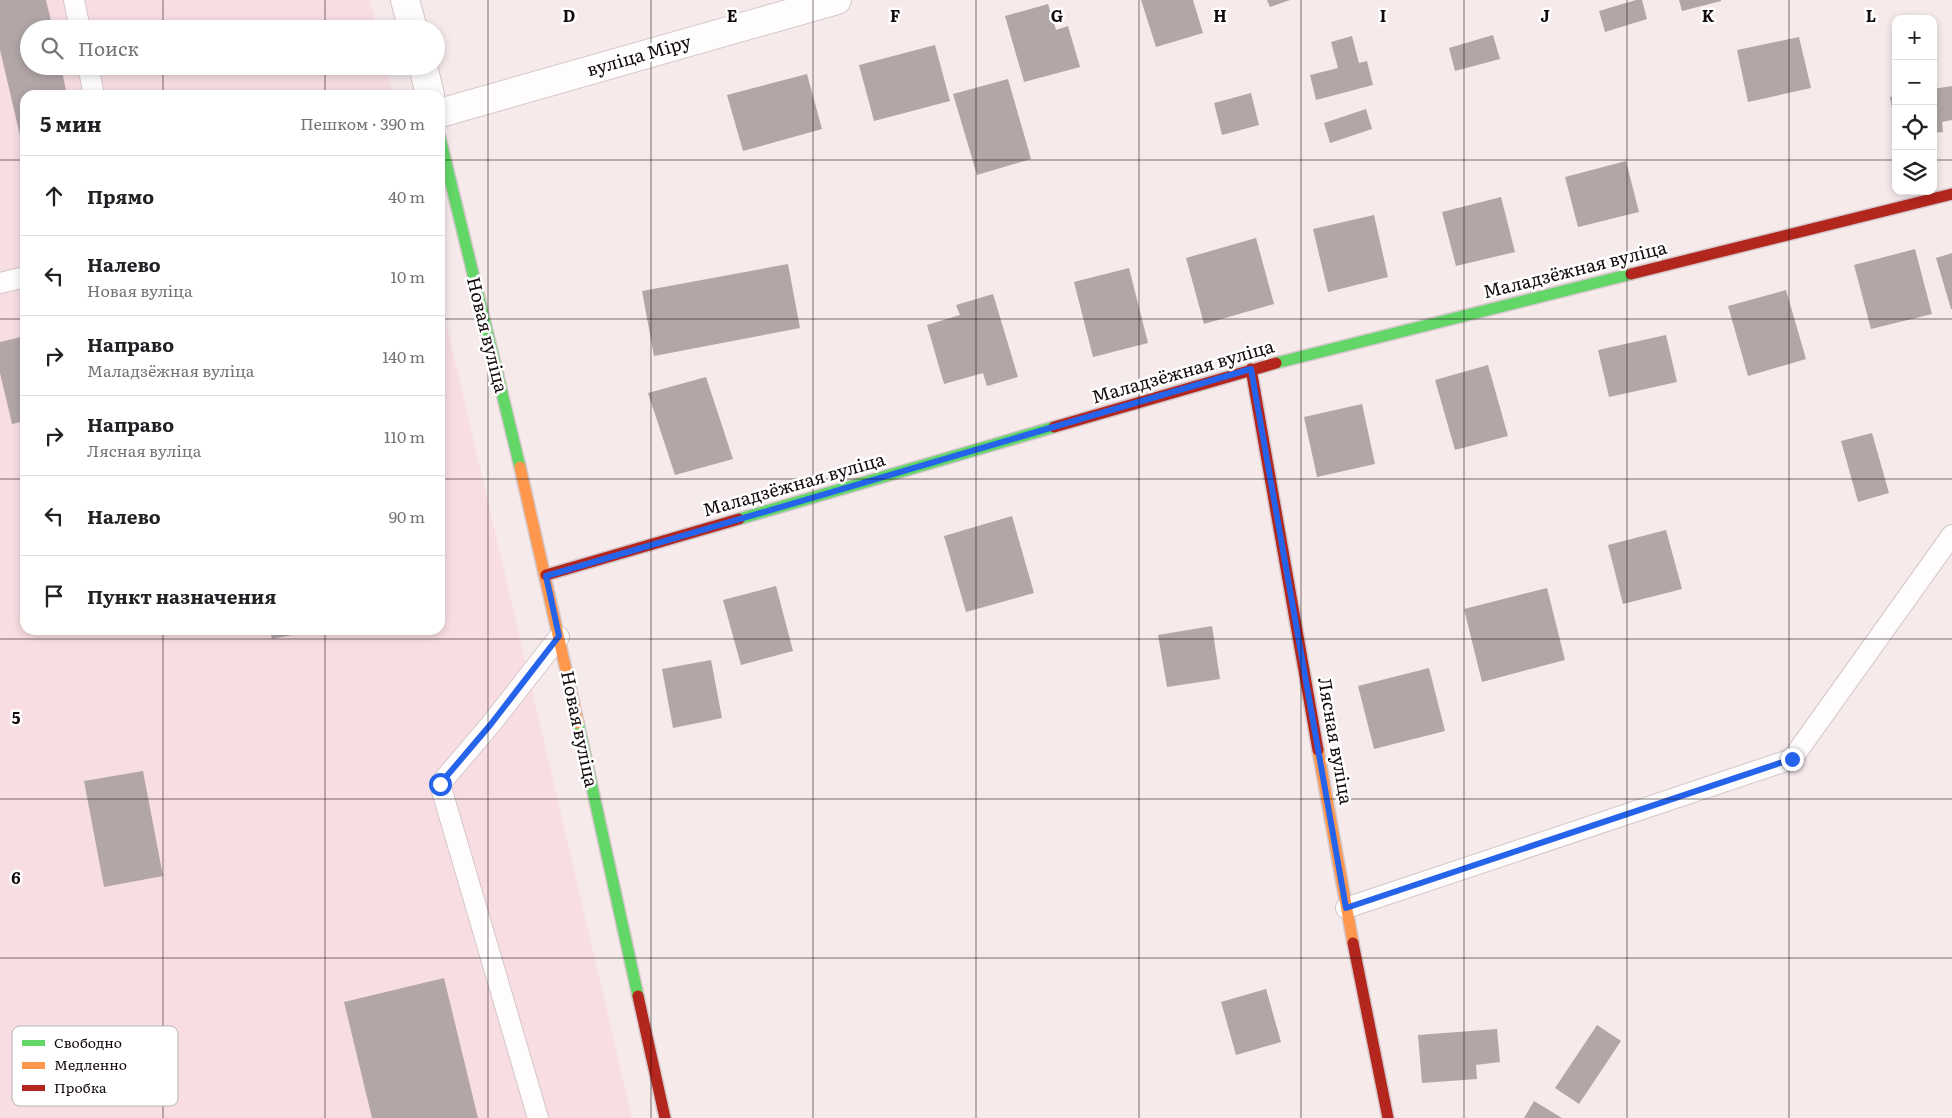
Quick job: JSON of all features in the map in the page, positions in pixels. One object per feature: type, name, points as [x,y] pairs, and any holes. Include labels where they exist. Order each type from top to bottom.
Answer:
[{"type":"street","points":[[405,0],[410,20]]},
{"type":"street","name":"вуліца Міру","points":[[445,111],[837,0]]},
{"type":"street","points":[[425,75],[429,90]]},
{"type":"street","name":"Новая вуліца","points":[[445,179],[546,576],[665,1118]]},
{"type":"street","name":"Маладзёжная вуліца","points":[[546,576],[1251,369],[1952,194]]},
{"type":"street","name":"Лясная вуліца","points":[[1251,369],[1346,908],[1388,1118]]},
{"type":"lane","points":[[74,0],[78,20]]},
{"type":"lane","points":[[90,75],[93,90]]},
{"type":"lane","points":[[0,283],[20,278]]},
{"type":"lane","points":[[1346,908],[1792,759],[1952,535]]},
{"type":"lane","points":[[538,1118],[440,784],[491,724],[559,636]]},
{"type":"shaded area","points":[[0,0],[370,0],[375,20],[20,20],[20,75],[388,75],[392,90],[20,90],[20,635],[445,635],[445,317],[632,1118],[0,1118]]},
{"type":"building","points":[[0,0],[46,0],[51,20],[20,20],[20,75],[63,75],[66,90],[20,90],[20,136],[0,50]]},
{"type":"building","points":[[1141,0],[1193,0],[1203,33],[1156,47]]},
{"type":"building","points":[[1267,0],[1290,0],[1270,7]]},
{"type":"building","points":[[1642,0],[1647,19],[1605,32],[1599,11]]},
{"type":"building","points":[[1679,0],[1721,0],[1721,1],[1682,11]]},
{"type":"building","points":[[1048,4],[1056,30],[1068,26],[1080,67],[1024,82],[1005,16]]},
{"type":"building","points":[[1493,35],[1500,59],[1455,71],[1449,48]]},
{"type":"building","points":[[1352,36],[1359,63],[1367,61],[1373,85],[1316,100],[1310,75],[1338,68],[1331,42]]},
{"type":"building","points":[[1799,37],[1811,88],[1748,102],[1737,50]]},
{"type":"building","points":[[935,45],[950,101],[874,121],[859,65]]},
{"type":"building","points":[[807,74],[822,129],[743,151],[727,95]]},
{"type":"building","points":[[1008,79],[1031,159],[977,175],[953,94]]},
{"type":"building","points":[[1952,86],[1952,120],[1942,122],[1943,132],[1937,133],[1937,105],[1937,88]]},
{"type":"building","points":[[1251,93],[1259,125],[1222,135],[1214,103]]},
{"type":"building","points":[[1366,109],[1372,129],[1330,143],[1324,123]]},
{"type":"building","points":[[1626,161],[1639,212],[1578,227],[1565,177]]},
{"type":"building","points":[[1501,197],[1515,252],[1456,266],[1442,212]]},
{"type":"building","points":[[1374,215],[1388,277],[1328,292],[1313,229]]},
{"type":"building","points":[[1256,238],[1274,304],[1204,324],[1186,258]]},
{"type":"building","points":[[1915,249],[1932,314],[1871,329],[1854,265]]},
{"type":"building","points":[[1952,253],[1952,309],[1951,309],[1936,258]]},
{"type":"building","points":[[788,264],[800,328],[654,356],[642,291]]},
{"type":"building","points":[[1129,268],[1148,343],[1093,357],[1074,282]]},
{"type":"building","points":[[1786,290],[1806,359],[1748,376],[1728,306]]},
{"type":"building","points":[[993,294],[1018,377],[987,386],[983,373],[944,384],[927,325],[960,315],[956,305]]},
{"type":"building","points":[[1666,335],[1677,382],[1609,397],[1598,350]]},
{"type":"building","points":[[20,337],[20,422],[12,424],[0,373],[0,342]]},
{"type":"building","points":[[1488,365],[1508,436],[1455,450],[1435,380]]},
{"type":"building","points":[[706,377],[733,459],[675,475],[648,393]]},
{"type":"building","points":[[1362,404],[1375,464],[1317,477],[1304,417]]},
{"type":"building","points":[[1872,433],[1889,493],[1858,502],[1841,441]]},
{"type":"building","points":[[1012,516],[1034,593],[966,612],[944,536]]},
{"type":"building","points":[[1666,530],[1682,589],[1623,604],[1608,545]]},
{"type":"building","points":[[776,586],[793,651],[741,665],[723,600]]},
{"type":"building","points":[[1547,588],[1565,660],[1482,682],[1464,609]]},
{"type":"building","points":[[1212,626],[1220,679],[1167,687],[1158,635]]},
{"type":"building","points":[[271,635],[292,635],[272,639]]},
{"type":"building","points":[[711,660],[722,718],[673,728],[662,669]]},
{"type":"building","points":[[1429,668],[1445,731],[1374,749],[1358,686]]},
{"type":"building","points":[[143,771],[163,876],[104,887],[84,781]]},
{"type":"building","points":[[444,978],[478,1118],[372,1118],[344,1002]]},
{"type":"building","points":[[1266,989],[1281,1042],[1236,1055],[1221,1002]]},
{"type":"building","points":[[1597,1025],[1621,1041],[1579,1104],[1555,1088]]},
{"type":"building","points":[[1497,1029],[1500,1062],[1476,1065],[1477,1079],[1422,1083],[1418,1035]]},
{"type":"building","points":[[1534,1101],[1562,1118],[1524,1118]]},
{"type":"traffic: fast","points":[[445,159],[520,467]]},
{"type":"traffic: fast","points":[[1276,363],[1631,274]]},
{"type":"traffic: fast","points":[[739,519],[1054,427]]},
{"type":"traffic: fast","points":[[578,723],[638,996]]},
{"type":"traffic: slow","points":[[520,467],[578,723]]},
{"type":"traffic: slow","points":[[1318,750],[1353,943]]},
{"type":"traffic: jam","points":[[1631,274],[1952,194]]},
{"type":"traffic: jam","points":[[1054,427],[1276,363]]},
{"type":"traffic: jam","points":[[1251,369],[1318,750]]},
{"type":"traffic: jam","points":[[546,575],[739,519]]},
{"type":"traffic: jam","points":[[1353,943],[1388,1118]]},
{"type":"traffic: jam","points":[[638,996],[665,1118]]},
{"type":"route","points":[[440,784],[491,724],[559,636],[546,576],[1251,369],[1346,908],[1792,759]]}]
